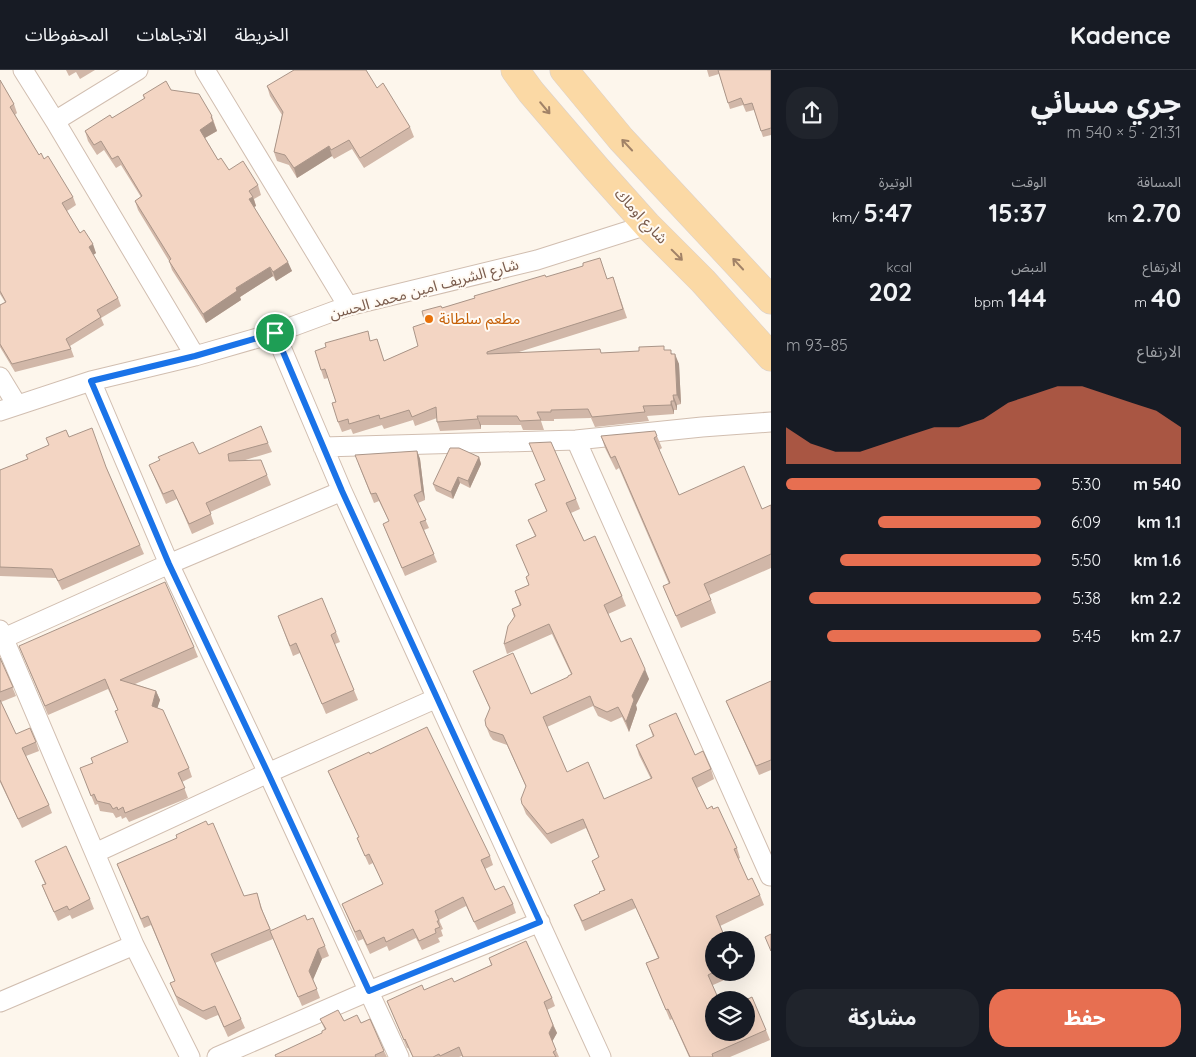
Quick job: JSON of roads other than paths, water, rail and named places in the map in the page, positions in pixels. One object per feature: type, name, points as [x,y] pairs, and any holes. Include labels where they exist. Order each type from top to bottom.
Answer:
[{"type":"main road","name":"شارع اوماك","points":[[515,70],[531,92],[597,169],[647,225],[703,280],[771,358]]},
{"type":"main road","points":[[564,70],[621,139],[771,300]]},
{"type":"street","points":[[23,70],[56,121],[195,356]]},
{"type":"street","points":[[56,121],[138,70]]},
{"type":"street","points":[[204,70],[348,306]]},
{"type":"street","name":"شارع الشريف امين محمد الحسن","points":[[8,408],[91,381],[195,356],[275,333],[348,306],[537,260],[647,225]]},
{"type":"street","points":[[275,333],[342,491],[601,1057]]},
{"type":"street","points":[[0,376],[8,408]]},
{"type":"street","points":[[91,381],[169,564],[399,1057]]},
{"type":"street","points":[[323,448],[576,440],[771,422]]},
{"type":"street","points":[[576,440],[770,876]]},
{"type":"street","points":[[190,1057],[134,945],[2,634],[342,491]]},
{"type":"street","points":[[95,853],[437,698]]},
{"type":"street","points":[[218,1057],[369,991],[540,922]]},
{"type":"street","points":[[0,1002],[134,945]]},
{"type":"place","name":"مطعم سلطانة","points":[[429,319]]}]
